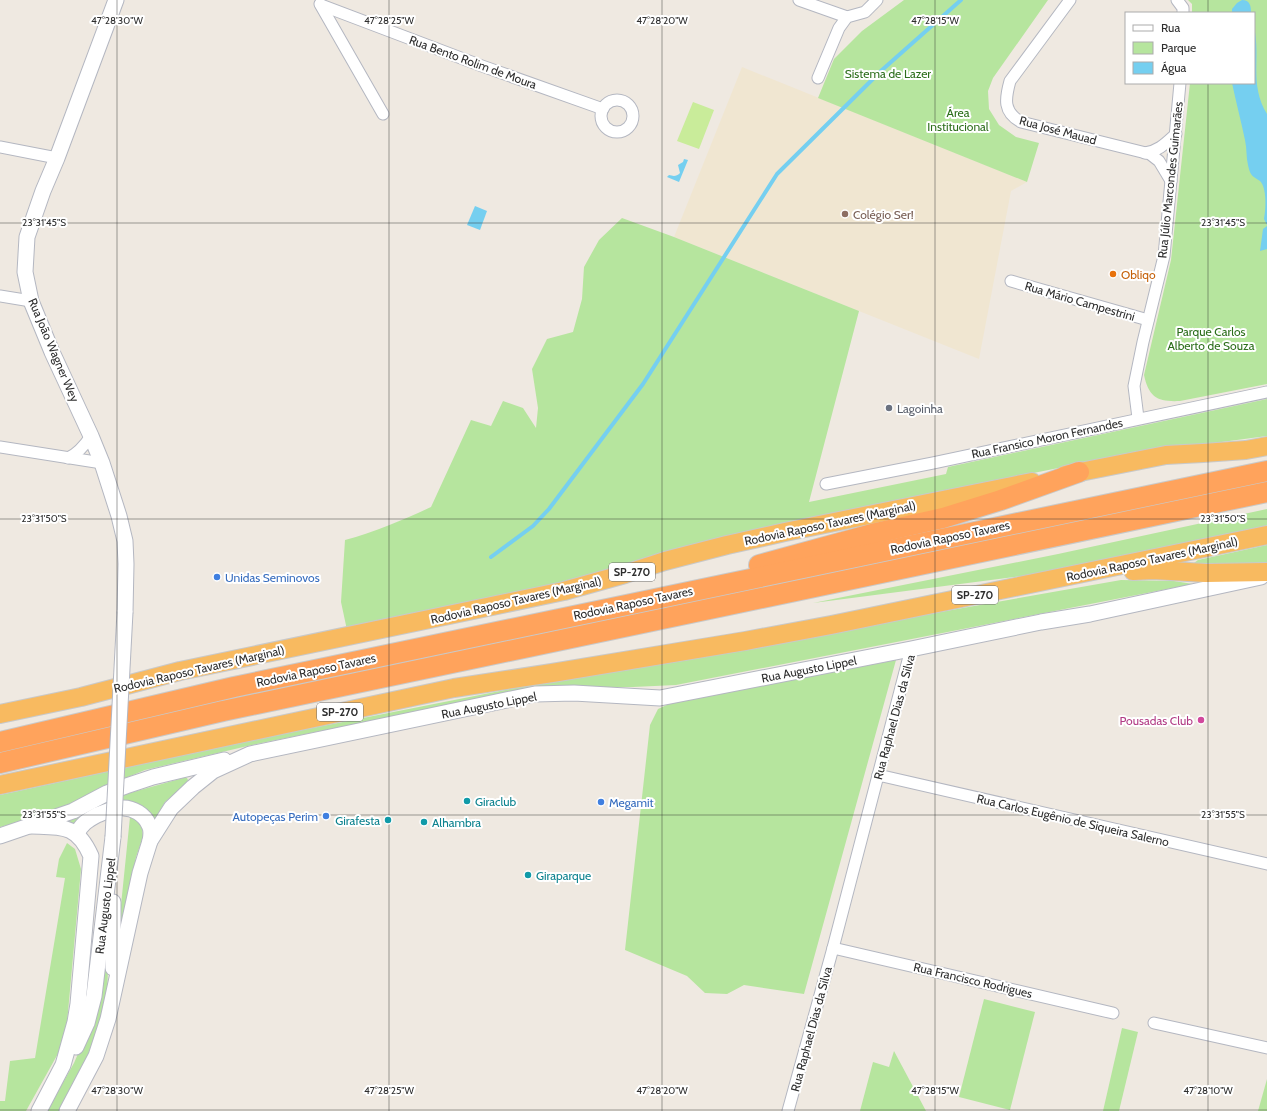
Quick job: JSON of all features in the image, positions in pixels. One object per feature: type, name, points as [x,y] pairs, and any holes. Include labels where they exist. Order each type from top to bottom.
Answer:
[{"type":"highway","name":"Rodovia Raposo Tavares (Marginal)","points":[[0,714],[81,697],[180,671],[564,591],[664,561],[763,536],[1166,454],[1203,454],[1246,450],[1267,446]]},
{"type":"highway","name":"Rodovia Raposo Tavares","points":[[0,742],[234,687],[1267,471]]},
{"type":"highway","points":[[500,631],[616,597],[729,573],[876,533],[943,518],[1001,500],[1079,472]]},
{"type":"highway","name":"Rodovia Raposo Tavares","points":[[0,763],[231,709],[1267,492]]},
{"type":"highway","name":"Rodovia Raposo Tavares (Marginal)","points":[[0,785],[454,688],[745,641],[831,625],[1267,535]]},
{"type":"highway","points":[[1067,576],[1121,571],[1153,570],[1206,573],[1267,572]]},
{"type":"main road","name":"Rua João Wagner Wey","points":[[112,841],[125,612],[125,541],[119,516],[102,464],[31,301],[25,272],[27,237],[116,0]]},
{"type":"main road","name":"Rua Raphael Dias da Silva","points":[[911,649],[1041,622],[1090,614],[1267,576]]},
{"type":"main road","name":"Rua Augusto Lippel","points":[[150,841],[171,808],[193,787],[213,771],[250,754],[536,694],[574,693],[660,698],[911,649]]},
{"type":"main road","points":[[0,836],[72,811],[107,793],[153,777],[250,754]]},
{"type":"main road","name":"Rua Augusto Lippel","points":[[63,1066],[76,1022],[91,866],[91,856],[84,842],[77,834],[82,825],[89,820],[112,809],[122,807],[140,813],[149,825],[151,832],[150,841],[140,873],[113,1001],[96,1056],[67,1111]]},
{"type":"main road","points":[[31,826],[51,826],[68,829],[77,834]]},
{"type":"main road","name":"Rua Augusto Lippel","points":[[112,841],[113,1001]]},
{"type":"main road","name":"Rua Augusto Lippel","points":[[39,1111],[63,1066],[77,1046],[87,1023],[94,996],[112,841]]},
{"type":"street","points":[[799,0],[847,17],[865,12],[877,0]]},
{"type":"street","name":"Rua José Mauad","points":[[1070,0],[1010,81],[1006,95],[1007,108],[1013,118],[1021,122],[1145,153],[1156,158],[1172,181]]},
{"type":"street","points":[[1177,0],[1183,8],[1183,12]]},
{"type":"street","points":[[319,3],[383,114]]},
{"type":"street","name":"Rua Bento Rolim de Moura","points":[[319,3],[482,66],[603,109]]},
{"type":"street","points":[[818,78],[839,28],[847,17]]},
{"type":"street","name":"Rua Júlio Marcondes Guimarães","points":[[1138,418],[1134,386],[1164,256],[1180,84]]},
{"type":"street","points":[[1145,153],[1161,148],[1176,134]]},
{"type":"street","points":[[0,148],[57,158]]},
{"type":"street","name":"Rua Mário Campestrini","points":[[1011,281],[1148,320]]},
{"type":"street","points":[[0,296],[31,301]]},
{"type":"street","name":"Rua Fransico Moron Fernandes","points":[[826,484],[933,463],[1138,418],[1267,392]]},
{"type":"street","points":[[68,458],[73,456],[91,436]]},
{"type":"street","points":[[0,447],[102,464]]},
{"type":"street","name":"Rua Raphael Dias da Silva","points":[[788,1111],[833,948],[911,649]]},
{"type":"street","name":"Rua Carlos Eugênio de Siqueira Salerno","points":[[878,775],[1267,864]]},
{"type":"street","name":"Rua Francisco Rodrigues","points":[[833,948],[1113,1013]]},
{"type":"street","points":[[1154,1023],[1267,1048]]},
{"type":"shaded area","name":"Colégio Ser!","points":[[742,67],[1027,182],[1011,191],[979,359],[674,237]]},
{"type":"green space","name":"Sistema de Lazer","points":[[904,0],[1048,0],[993,78],[988,91],[989,109],[999,125],[1016,137],[1039,143],[1027,182],[818,98],[834,59],[862,31]]},
{"type":"green space","name":"Parque Carlos Alberto de Souza","points":[[1188,0],[1267,0],[1267,384],[1180,401],[1166,401],[1152,394],[1146,383],[1144,375],[1171,260],[1190,84],[1255,84],[1255,12],[1192,12],[1192,4]]},
{"type":"green space","points":[[693,102],[714,110],[699,149],[677,141]]},
{"type":"green space","points":[[622,218],[674,237],[859,311],[809,502],[946,474],[948,467],[1267,399],[1267,436],[1158,448],[803,519],[717,540],[574,580],[347,630],[341,602],[345,540],[410,517],[431,507],[471,420],[491,426],[503,401],[523,408],[536,428],[538,408],[532,369],[547,339],[573,332],[582,299],[584,267],[599,240]]},
{"type":"green space","points":[[1267,509],[1267,528],[1068,570],[813,603],[1058,554]]},
{"type":"green space","points":[[1267,545],[1267,567],[1194,563],[1198,560]]},
{"type":"green space","points":[[1121,580],[1174,581],[1193,584],[676,685],[533,688],[252,745],[145,770],[94,791],[70,805],[0,827],[0,795],[252,740],[555,680]]},
{"type":"green space","points":[[896,660],[804,994],[744,985],[727,994],[705,993],[687,976],[625,950],[650,725],[658,709],[671,703]]},
{"type":"green space","points":[[187,778],[187,783],[165,802],[154,821],[143,808],[82,821],[73,825],[68,821],[82,816],[103,803],[126,794]]},
{"type":"green space","points":[[130,817],[137,819],[142,826],[143,837],[136,857],[120,939],[121,905]]},
{"type":"green space","points":[[67,843],[75,849],[81,869],[66,1034],[60,1050],[26,1111],[0,1111],[0,1101],[5,1101],[10,1061],[35,1058],[65,878],[56,877],[59,859]]},
{"type":"green space","points":[[109,940],[107,997],[94,1045],[60,1111],[47,1111],[74,1063],[93,1019]]},
{"type":"green space","points":[[984,999],[1035,1012],[1010,1110],[959,1097]]},
{"type":"green space","points":[[1122,1028],[1138,1032],[1119,1111],[1103,1111]]},
{"type":"green space","points":[[894,1051],[926,1111],[860,1111],[873,1062],[889,1067]]},
{"type":"green space","points":[[1267,1079],[1267,1111],[1258,1111]]},
{"type":"water","points":[[1242,0],[1247,1],[1250,4],[1251,12],[1232,12],[1232,9]]},
{"type":"water","points":[[1255,32],[1258,92],[1267,114],[1267,225],[1264,219],[1264,188],[1260,181],[1252,175],[1249,168],[1245,140],[1232,84],[1255,84]]},
{"type":"water","points":[[684,159],[688,160],[679,182],[667,177],[669,175],[676,176],[680,173],[678,165],[683,162]]},
{"type":"water","points":[[475,206],[487,211],[480,230],[467,225]]},
{"type":"water","points":[[1267,226],[1267,249],[1260,251],[1263,229]]},
{"type":"waterway","points":[[491,557],[533,526],[549,509],[643,384],[777,174],[882,70],[961,0]]},
{"type":"place","name":"Colégio Ser!","points":[[845,214]]},
{"type":"place","name":"Obliqo","points":[[1113,274]]},
{"type":"place","name":"Lagoinha","points":[[889,408]]},
{"type":"place","name":"Unidas Seminovos","points":[[217,577]]},
{"type":"place","name":"Pousadas Club","points":[[1201,720]]},
{"type":"place","name":"Giraclub","points":[[467,801]]},
{"type":"place","name":"Megamit","points":[[601,802]]},
{"type":"place","name":"Autopeças Perim","points":[[326,816]]},
{"type":"place","name":"Girafesta","points":[[388,820]]},
{"type":"place","name":"Alhambra","points":[[424,822]]},
{"type":"place","name":"Giraparque","points":[[528,875]]},
{"type":"park label","name":"Área Institucional","points":[[958,119]]}]
